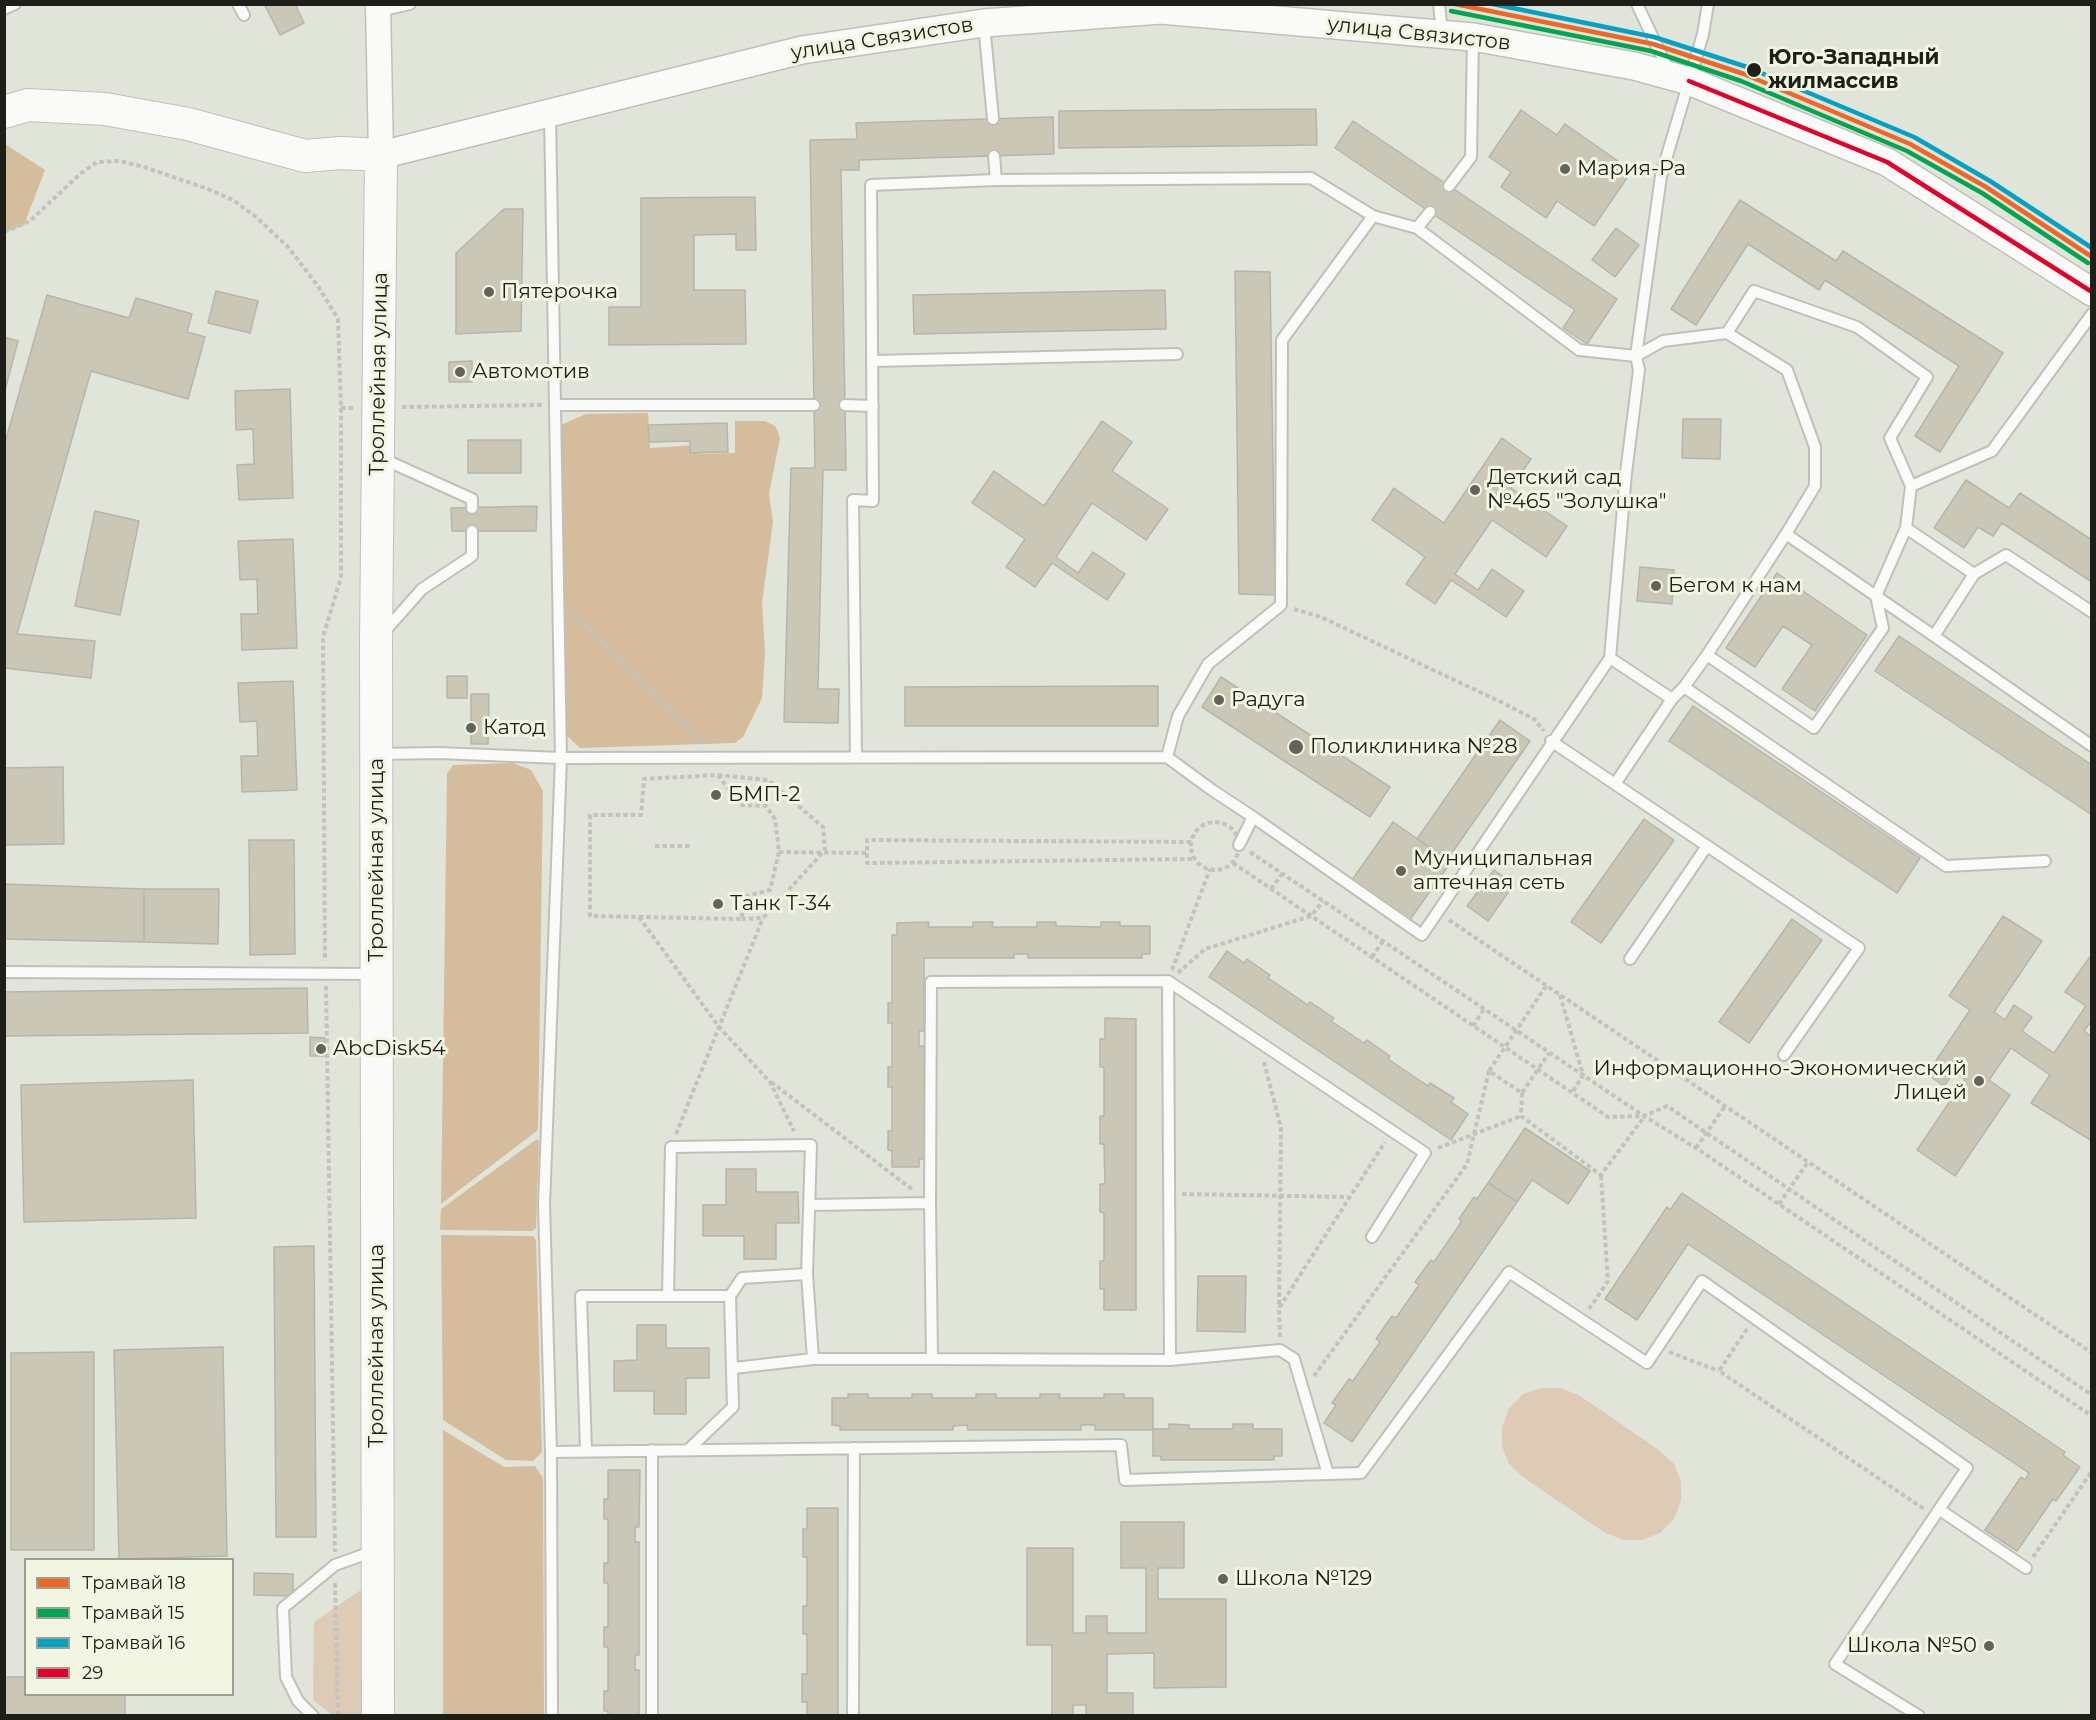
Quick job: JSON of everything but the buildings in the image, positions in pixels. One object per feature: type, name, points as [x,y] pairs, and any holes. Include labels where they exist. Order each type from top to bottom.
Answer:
[{"type":"main road","name":"улица Связистов","points":[[381,155],[802,50],[984,23],[1161,10],[1473,37],[1634,66],[1680,79],[1887,162],[2091,292]]},
{"type":"main road","points":[[4,112],[28,105],[105,109],[188,124],[305,156],[341,153],[381,155]]},
{"type":"main road","name":"Троллейная улица","points":[[378,1716],[376,641],[381,155]]},
{"type":"street","name":"Троллейная улица","points":[[378,8],[381,155]]},
{"type":"lane","points":[[4,9],[15,4]]},
{"type":"lane","points":[[238,4],[244,15]]},
{"type":"lane","points":[[378,8],[410,4]]},
{"type":"lane","points":[[1439,4],[1442,33]]},
{"type":"lane","points":[[1637,4],[1680,79]]},
{"type":"lane","points":[[377,754],[439,753],[561,758],[856,755],[1167,757],[1422,935],[1551,741],[1610,658],[1626,473],[1638,370],[1636,356],[1660,176],[1680,79],[1703,34],[1708,4]]},
{"type":"lane","points":[[984,23],[993,119]]},
{"type":"lane","points":[[1449,186],[1471,157],[1473,37]]},
{"type":"lane","points":[[550,111],[561,758],[544,1205],[551,1452],[552,1716]]},
{"type":"lane","points":[[994,156],[996,180]]},
{"type":"lane","points":[[856,755],[853,500],[873,501],[871,184],[996,180],[1311,178],[1373,216],[1418,228],[1579,350],[1636,356],[1663,341],[1727,333],[1787,370],[1815,447],[1815,486],[1707,655],[1684,687],[1672,699],[1615,784]]},
{"type":"lane","points":[[1418,228],[1430,212]]},
{"type":"lane","points":[[1167,757],[1178,716],[1208,664],[1281,605],[1282,340],[1373,216]]},
{"type":"lane","points":[[1707,655],[1814,728],[1883,628],[1876,596],[1906,528],[1911,486],[1890,438],[1927,377],[1857,327],[1754,291],[1727,333]]},
{"type":"lane","points":[[1911,486],[1992,451],[2091,314]]},
{"type":"lane","points":[[873,362],[1177,354]]},
{"type":"lane","points":[[556,405],[814,405]]},
{"type":"lane","points":[[845,405],[873,406]]},
{"type":"lane","points":[[378,457],[472,499],[472,508]]},
{"type":"lane","points":[[1906,528],[1974,574]]},
{"type":"lane","points":[[376,641],[422,589],[472,556],[472,531]]},
{"type":"lane","points":[[1786,534],[2091,746]]},
{"type":"lane","points":[[1934,636],[1974,574],[2006,555],[2091,612]]},
{"type":"lane","points":[[1610,658],[1672,699]]},
{"type":"lane","points":[[1684,687],[1946,866],[2045,861]]},
{"type":"lane","points":[[1551,741],[1859,948],[1784,1055]]},
{"type":"lane","points":[[1239,845],[1253,817]]},
{"type":"lane","points":[[1630,959],[1707,846]]},
{"type":"lane","points":[[4,972],[377,974]]},
{"type":"lane","points":[[1168,981],[1170,1360]]},
{"type":"lane","points":[[932,1359],[931,982],[1168,981],[1425,1153],[1372,1237]]},
{"type":"lane","points":[[668,1295],[671,1147],[811,1145],[807,1274],[813,1359]]},
{"type":"lane","points":[[810,1205],[930,1203]]},
{"type":"lane","points":[[551,1452],[1121,1445],[1125,1480],[1361,1473],[1509,1272],[1647,1363],[1702,1281],[1967,1468],[1835,1664],[1919,1716]]},
{"type":"lane","points":[[689,1449],[733,1407],[734,1368],[730,1296],[742,1278],[807,1274]]},
{"type":"lane","points":[[586,1450],[581,1296],[730,1296]]},
{"type":"lane","points":[[734,1368],[813,1359],[1170,1360],[1280,1350],[1294,1359],[1328,1474]]},
{"type":"lane","points":[[853,1716],[854,1448]]},
{"type":"lane","points":[[652,1450],[652,1716]]},
{"type":"lane","points":[[1937,1513],[2026,1568]]},
{"type":"lane","points":[[313,1716],[298,1701],[286,1677],[283,1608],[335,1565],[377,1550]]},
{"type":"path","points":[[4,232],[30,221],[80,174],[97,162],[120,161],[144,167],[233,200],[256,217],[288,247],[318,286],[338,319],[342,408],[341,577],[323,637],[338,1716]]},
{"type":"path","points":[[342,408],[556,405]]},
{"type":"path","points":[[1281,605],[1321,617],[1534,719],[1551,741]]},
{"type":"path","points":[[718,775],[740,804],[766,806],[775,819],[779,852],[770,890],[743,897],[742,919],[590,916],[590,814],[641,815],[644,779],[718,775]]},
{"type":"path","points":[[1191,842],[867,840],[867,862],[1193,859],[1210,869],[1220,871],[1233,863],[1239,854],[1239,845],[1232,828],[1216,821],[1199,827],[1191,842],[1193,859]]},
{"type":"path","points":[[1239,845],[1644,1116],[1696,1148],[2091,1416]]},
{"type":"path","points":[[655,846],[690,846]]},
{"type":"path","points":[[779,852],[867,852]]},
{"type":"path","points":[[1233,863],[1608,1117],[1644,1116],[1667,1106],[2091,1395]]},
{"type":"path","points":[[1168,981],[1210,869]]},
{"type":"path","points":[[1271,889],[1282,874]]},
{"type":"path","points":[[1168,981],[1205,949],[1311,916],[1323,901]]},
{"type":"path","points":[[1438,913],[2091,1353]]},
{"type":"path","points":[[638,917],[719,1028],[770,1082],[930,1203]]},
{"type":"path","points":[[671,1147],[763,918]]},
{"type":"path","points":[[1372,957],[1383,941]]},
{"type":"path","points":[[1304,1390],[1467,1164],[1488,1071],[1546,986]]},
{"type":"path","points":[[1560,995],[1583,1075],[1572,1093]]},
{"type":"path","points":[[1473,1026],[1484,1009]]},
{"type":"path","points":[[1258,1042],[1281,1128],[1280,1350]]},
{"type":"path","points":[[1521,1116],[1522,1094],[1549,1053]]},
{"type":"path","points":[[1488,1071],[1522,1094]]},
{"type":"path","points":[[770,1082],[801,1145]]},
{"type":"path","points":[[1696,1148],[1725,1106]]},
{"type":"path","points":[[1425,1153],[1521,1116]]},
{"type":"path","points":[[1521,1116],[1601,1175]]},
{"type":"path","points":[[1582,1320],[1608,1281],[1601,1175],[1644,1116]]},
{"type":"path","points":[[1279,1308],[1392,1131]]},
{"type":"path","points":[[1779,1204],[1808,1162]]},
{"type":"path","points":[[1169,1193],[1349,1197]]},
{"type":"path","points":[[1719,1371],[1754,1318]]},
{"type":"path","points":[[1657,1348],[1719,1371],[1937,1513]]},
{"type":"path","points":[[2026,1568],[2091,1471]]},
{"type":"shaded area","points":[[5,144],[45,170],[24,225],[5,232]]},
{"type":"shaded area","points":[[648,413],[650,448],[697,445],[698,454],[735,453],[735,421],[765,421],[775,426],[778,432],[780,438],[769,494],[773,522],[762,603],[765,653],[762,698],[743,737],[735,743],[580,748],[565,734],[561,425],[586,414]]},
{"type":"shaded area","points":[[513,763],[531,770],[543,791],[538,1130],[441,1204],[447,774],[453,765]]},
{"type":"shaded area","points":[[537,1139],[539,1142],[536,1228],[532,1231],[440,1230],[441,1209]]},
{"type":"shaded area","points":[[441,1235],[533,1236],[536,1240],[542,1452],[533,1461],[506,1460],[443,1420]]},
{"type":"shaded area","points":[[1541,1388],[1561,1388],[1580,1396],[1659,1450],[1674,1464],[1681,1482],[1681,1501],[1674,1519],[1660,1533],[1642,1540],[1623,1540],[1604,1532],[1524,1478],[1509,1464],[1502,1446],[1502,1427],[1509,1408],[1523,1394]]},
{"type":"shaded area","points":[[443,1430],[504,1467],[535,1466],[543,1478],[544,1715],[443,1715]]},
{"type":"shaded area","points":[[365,1587],[364,1715],[332,1715],[313,1700],[314,1622]]},
{"type":"tram line","name":"18","points":[[1455,4],[1653,44],[1744,74],[1910,144],[1986,187],[2092,257]]},
{"type":"tram line","name":"16","points":[[1493,4],[1654,37],[1747,67],[1914,137],[1990,181],[2092,248]]},
{"type":"tram line","name":"15","points":[[1451,11],[1651,51],[1741,81],[1907,151],[1982,193],[2088,263]]},
{"type":"transit line","name":"29","points":[[1689,81],[1887,162],[2092,292]]},
{"type":"place","name":"Юго-Западный жилмассив","points":[[1754,70]]},
{"type":"place","name":"Мария-Ра","points":[[1565,169]]},
{"type":"place","name":"Пятерочка","points":[[489,292]]},
{"type":"place","name":"Автомотив","points":[[460,372]]},
{"type":"place","name":"Детский сад №465 \"Золушка\"","points":[[1475,490]]},
{"type":"place","name":"Бегом к нам","points":[[1656,586]]},
{"type":"place","name":"Радуга","points":[[1219,700]]},
{"type":"place","name":"Катод","points":[[471,728]]},
{"type":"place","name":"Поликлиника №28","points":[[1296,747]]},
{"type":"place","name":"БМП-2","points":[[716,795]]},
{"type":"place","name":"Муниципальная аптечная сеть","points":[[1401,871]]},
{"type":"place","name":"Танк Т-34","points":[[718,904]]},
{"type":"place","name":"AbcDisk54","points":[[321,1049]]},
{"type":"place","name":"Информационно-Экономический Лицей","points":[[1979,1081]]},
{"type":"place","name":"Школа №129","points":[[1223,1579]]},
{"type":"place","name":"Школа №50","points":[[1989,1646]]}]
